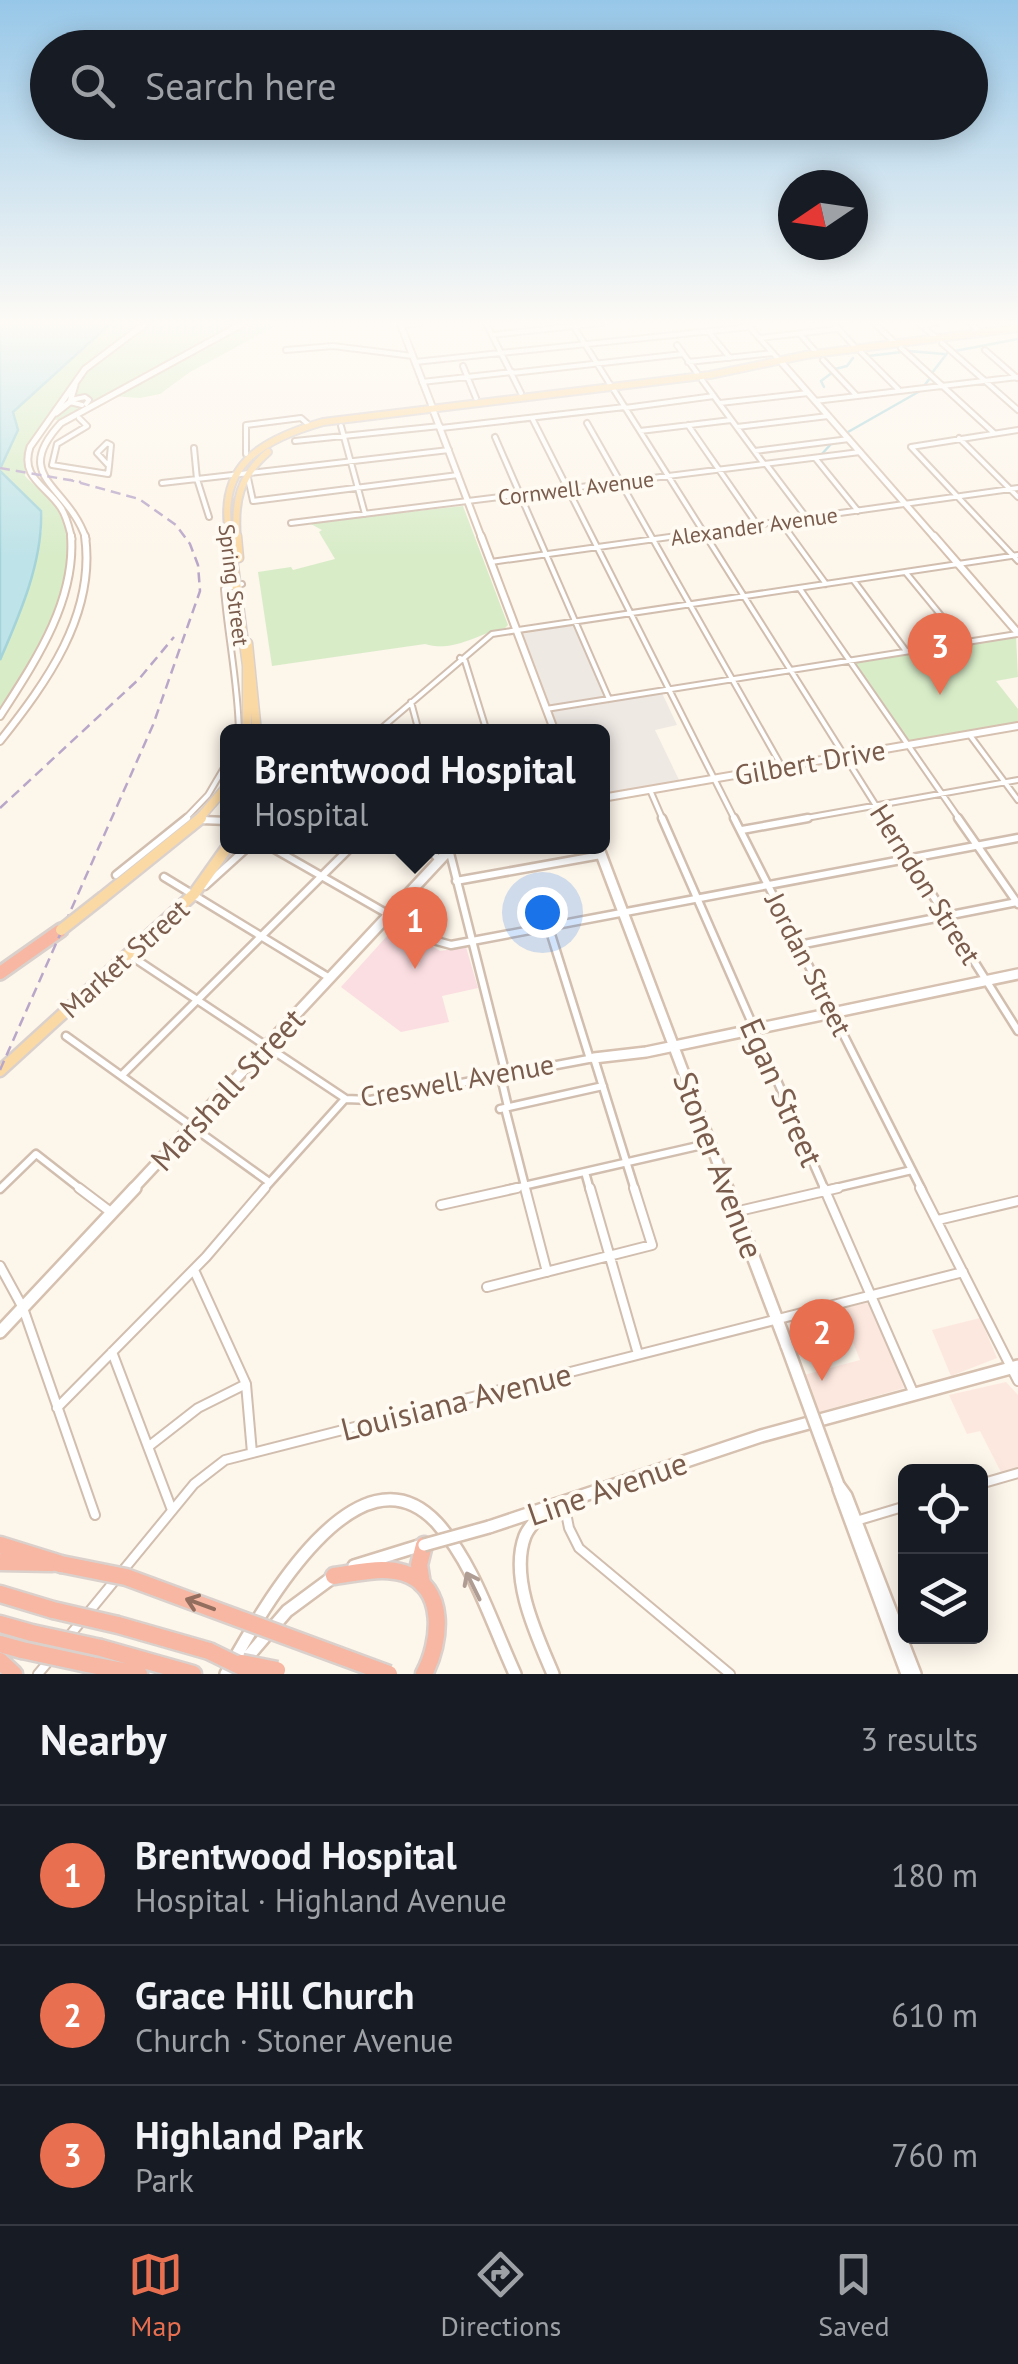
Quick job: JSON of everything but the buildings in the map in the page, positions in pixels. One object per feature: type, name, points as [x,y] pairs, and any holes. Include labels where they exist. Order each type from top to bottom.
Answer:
[{"type":"highway","points":[[0,976],[61,930]]},
{"type":"highway","points":[[0,1545],[61,1564],[126,1577],[390,1674]]},
{"type":"highway","points":[[424,1545],[419,1565],[422,1584],[433,1604],[438,1635],[432,1661],[424,1674]]},
{"type":"highway","points":[[0,1562],[61,1564]]},
{"type":"highway","points":[[334,1576],[392,1572],[412,1576],[422,1584]]},
{"type":"highway","points":[[0,1594],[209,1650],[230,1670],[256,1674]]},
{"type":"highway","points":[[0,1624],[27,1641],[87,1664],[139,1674]]},
{"type":"highway","points":[[0,1644],[27,1641],[101,1648],[193,1674]]},
{"type":"highway","points":[[0,1661],[14,1674]]},
{"type":"highway","points":[[230,1670],[285,1672]]},
{"type":"main road","points":[[235,475],[263,448],[310,426],[360,415],[495,401]]},
{"type":"main road","points":[[246,476],[274,448],[310,430],[433,408]]},
{"type":"main road","name":"Spring Street","points":[[235,475],[225,507],[256,724]]},
{"type":"main road","name":"Spring Street","points":[[246,476],[234,506],[248,724]]},
{"type":"main road","points":[[61,930],[220,793]]},
{"type":"main road","points":[[194,894],[222,854]]},
{"type":"main road","name":"Market Street","points":[[0,1071],[194,894]]},
{"type":"street","points":[[0,716],[50,631],[68,575],[71,547],[66,516],[26,466],[28,452],[62,401]]},
{"type":"street","points":[[42,429],[70,401]]},
{"type":"street","points":[[71,401],[87,405]]},
{"type":"street","points":[[36,448],[54,431],[79,418],[89,401]]},
{"type":"street","points":[[0,741],[56,662],[86,574],[86,540],[80,519],[65,497],[39,477],[33,463],[36,448],[61,423],[97,401]]},
{"type":"street","points":[[430,401],[552,724]]},
{"type":"street","name":"Herndon Street","points":[[621,401],[1018,1031]]},
{"type":"street","points":[[296,441],[673,401]]},
{"type":"street","points":[[738,401],[720,403],[806,518]]},
{"type":"street","points":[[815,401],[1018,633]]},
{"type":"street","points":[[958,401],[994,434]]},
{"type":"street","points":[[1010,402],[1017,401]]},
{"type":"street","points":[[1010,402],[1018,410]]},
{"type":"street","points":[[737,427],[828,416]]},
{"type":"street","points":[[79,418],[87,426],[59,439],[53,448],[52,465],[101,475],[110,473],[110,467]]},
{"type":"street","points":[[246,454],[246,425],[301,418],[310,426]]},
{"type":"street","name":"Jordan Street","points":[[532,418],[963,1272],[1015,1367],[1018,1381]]},
{"type":"street","points":[[640,430],[732,420]]},
{"type":"street","points":[[587,423],[782,767]]},
{"type":"street","points":[[688,424],[758,526]]},
{"type":"street","points":[[341,426],[365,514]]},
{"type":"street","points":[[1016,557],[911,446],[1018,430]]},
{"type":"street","points":[[1007,432],[1018,442]]},
{"type":"street","points":[[495,436],[610,699]]},
{"type":"street","points":[[959,438],[1018,497]]},
{"type":"street","points":[[755,451],[849,439]]},
{"type":"street","points":[[194,448],[196,479],[209,517]]},
{"type":"street","points":[[162,484],[449,450]]},
{"type":"street","name":"Cornwell Avenue","points":[[291,523],[860,452]]},
{"type":"street","points":[[814,458],[858,511]]},
{"type":"street","points":[[246,476],[253,501],[458,475]]},
{"type":"street","name":"Alexander Avenue","points":[[491,562],[1018,488]]},
{"type":"street","points":[[781,522],[826,585]]},
{"type":"street","points":[[386,724],[486,636],[1016,557]]},
{"type":"street","points":[[907,574],[962,642]]},
{"type":"street","points":[[854,581],[908,652]]},
{"type":"street","points":[[239,584],[224,589],[230,652],[238,678],[239,724]]},
{"type":"street","points":[[800,589],[1018,903],[800,944]]},
{"type":"street","points":[[546,709],[1018,633]]},
{"type":"street","points":[[460,658],[465,662],[484,724]]},
{"type":"street","points":[[411,702],[416,724]]},
{"type":"street","name":"Gilbert Drive","points":[[610,797],[1018,726]]},
{"type":"street","points":[[969,734],[1018,800]]},
{"type":"street","points":[[116,875],[194,817],[220,775]]},
{"type":"street","points":[[742,830],[1018,780]]},
{"type":"street","name":"Egan Street","points":[[650,790],[914,1394]]},
{"type":"street","points":[[194,817],[220,821]]},
{"type":"street","points":[[283,854],[438,943],[472,941],[1018,838]]},
{"type":"street","name":"Market Street","points":[[194,894],[239,854]]},
{"type":"street","points":[[122,1075],[344,854]]},
{"type":"street","points":[[434,854],[440,861]]},
{"type":"street","name":"Marshall Street","points":[[0,1332],[445,854]]},
{"type":"street","points":[[451,854],[502,1073],[504,1108],[547,1272]]},
{"type":"street","points":[[456,881],[586,854]]},
{"type":"street","name":"Stoner Avenue","points":[[601,854],[838,1485],[856,1521],[915,1674]]},
{"type":"street","points":[[164,877],[331,978]]},
{"type":"street","points":[[487,1287],[649,1247],[652,1238],[548,927]]},
{"type":"street","name":"Creswell Avenue","points":[[128,954],[346,1099],[370,1100],[502,1073],[674,1046],[1018,974]]},
{"type":"street","points":[[66,1036],[269,1182]]},
{"type":"street","points":[[504,1108],[603,1086]]},
{"type":"street","points":[[56,1408],[194,1270],[326,1116],[346,1099]]},
{"type":"street","points":[[440,1205],[711,1144]]},
{"type":"street","points":[[0,1189],[36,1154],[112,1213]]},
{"type":"street","points":[[736,1212],[912,1170]]},
{"type":"street","points":[[585,1172],[638,1354]]},
{"type":"street","points":[[938,1220],[1018,1201]]},
{"type":"street","points":[[0,1266],[23,1308],[94,1515]]},
{"type":"street","points":[[194,1270],[246,1384],[252,1452]]},
{"type":"street","name":"Louisiana Avenue","points":[[38,1674],[172,1510],[214,1465],[252,1452],[963,1272]]},
{"type":"street","points":[[112,1352],[172,1510]]},
{"type":"street","name":"Line Avenue","points":[[230,1670],[287,1611],[334,1576],[362,1563],[546,1509],[761,1436],[1015,1367]]},
{"type":"street","points":[[148,1447],[198,1408],[246,1384]]},
{"type":"street","points":[[988,1482],[1018,1474]]},
{"type":"street","name":"Stoner Avenue","points":[[838,1485],[840,1500],[907,1674]]},
{"type":"street","points":[[230,1670],[287,1578],[326,1530],[352,1508],[386,1498],[412,1504],[440,1526],[515,1674]]},
{"type":"street","points":[[564,1503],[569,1528],[579,1548],[730,1674]]},
{"type":"street","points":[[856,1521],[898,1508]]},
{"type":"street","points":[[546,1509],[528,1529],[521,1558],[532,1618],[553,1674]]},
{"type":"shaded area","points":[[574,625],[607,702],[662,693],[677,725],[655,730],[680,782],[610,795],[610,724],[556,724],[522,634]]},
{"type":"shaded area","points":[[397,925],[440,951],[466,947],[478,988],[442,996],[449,1022],[401,1032],[341,987]]},
{"type":"shaded area","points":[[867,1303],[875,1313],[904,1388],[819,1412],[804,1375],[860,1360],[840,1309]]},
{"type":"shaded area","points":[[980,1318],[997,1358],[951,1376],[932,1330]]},
{"type":"shaded area","points":[[1006,1382],[1018,1395],[1018,1471],[1003,1476],[980,1431],[967,1434],[949,1395]]},
{"type":"green space","points":[[25,401],[99,401],[57,420],[47,418],[30,445],[25,476],[57,508],[66,531],[68,556],[54,612],[0,708],[0,660],[17,621],[42,530],[41,511],[0,471],[18,430],[13,412]]},
{"type":"green space","points":[[463,506],[508,625],[505,628],[446,646],[425,644],[272,666],[258,572],[291,567],[293,570],[335,559],[319,532],[322,530],[309,523]]},
{"type":"green space","points":[[1016,636],[1018,677],[996,681],[1018,709],[1018,724],[908,743],[851,661]]},
{"type":"water","points":[[0,401],[25,401],[13,412],[18,430],[0,469]]},
{"type":"water","points":[[0,471],[41,511],[41,530],[34,568],[0,660]]},
{"type":"waterway","points":[[848,432],[902,401]]},
{"type":"waterway","points":[[821,455],[831,444]]},
{"type":"railway","points":[[0,468],[71,480]]},
{"type":"railway","points":[[0,1070],[153,725],[200,591],[198,565],[190,544],[176,525],[139,499],[71,480]]},
{"type":"railway","points":[[71,480],[81,482]]},
{"type":"railway","points":[[0,808],[139,679],[174,637]]},
{"type":"place","name":"Highland Park","points":[[940,695]]},
{"type":"place","name":"Brentwood Hospital","points":[[415,969]]},
{"type":"place","name":"Grace Hill Church","points":[[822,1381]]}]
